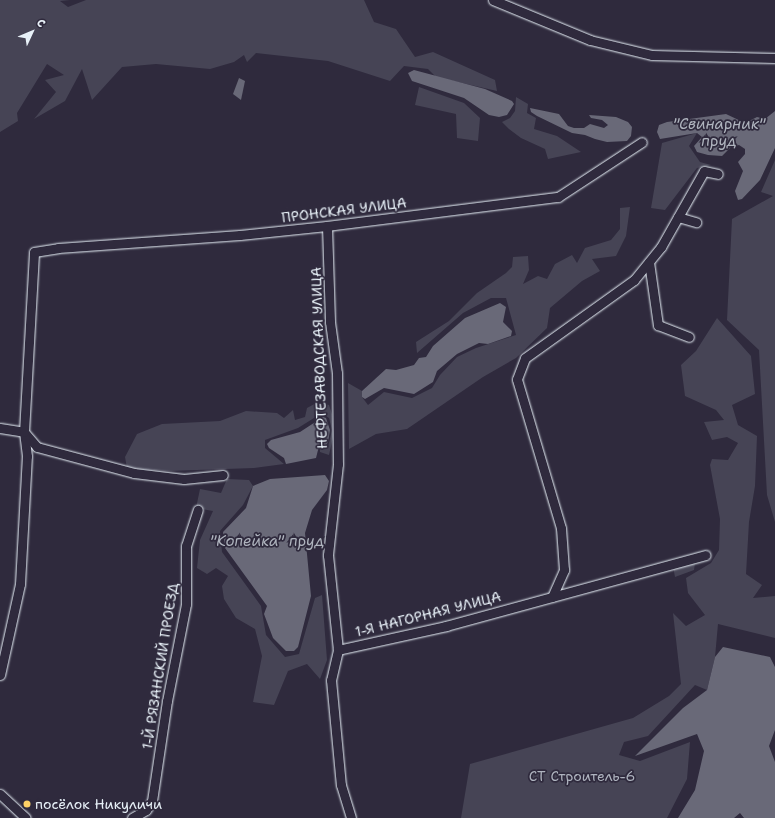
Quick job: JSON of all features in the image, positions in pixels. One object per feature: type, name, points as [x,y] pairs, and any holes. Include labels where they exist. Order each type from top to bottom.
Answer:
[{"type":"street","points":[[493,0],[590,40],[652,55],[775,58]]},
{"type":"street","name":"ПРОНСКАЯ УЛИЦА","points":[[24,432],[34,252],[58,248],[327,226],[558,197],[642,142]]},
{"type":"street","points":[[552,597],[564,570],[561,528],[517,379],[525,358],[634,280],[661,247],[704,171],[718,174]]},
{"type":"street","points":[[678,216],[696,222]]},
{"type":"street","name":"НЕФТЕЗАВОДСКАЯ УЛИЦА","points":[[327,226],[330,322],[337,373],[338,464]]},
{"type":"street","points":[[649,262],[658,325],[689,337]]},
{"type":"street","points":[[0,428],[24,432],[37,447],[134,473],[184,479],[223,475]]},
{"type":"street","points":[[0,675],[20,584],[27,456],[24,432]]},
{"type":"street","name":"1-Я НАГОРНАЯ УЛИЦА","points":[[338,464],[328,555],[338,650],[446,626],[705,555]]},
{"type":"street","name":"1-Й РЯЗАНСКИЙ ПРОЕЗД","points":[[132,818],[146,810],[152,801],[167,701],[186,604],[186,546],[198,510]]},
{"type":"street","points":[[338,650],[331,680],[341,785],[351,818]]},
{"type":"street","points":[[0,794],[26,818]]},
{"type":"green space","points":[[0,0],[70,0],[60,1],[68,7],[86,0],[364,0],[374,22],[396,29],[415,57],[433,52],[495,80],[497,91],[436,77],[428,69],[404,66],[390,81],[328,61],[256,53],[247,62],[244,55],[234,62],[210,69],[156,64],[122,67],[92,100],[82,69],[65,101],[34,119],[56,92],[45,80],[64,75],[47,64],[17,113],[18,121],[0,132]]},
{"type":"green space","points":[[419,87],[464,103],[480,118],[478,141],[457,138],[456,114],[415,105]]},
{"type":"green space","points":[[516,97],[528,104],[527,113],[536,118],[534,129],[557,136],[581,152],[548,159],[545,149],[521,138],[509,129],[502,122],[510,118],[515,111]]},
{"type":"green space","points":[[697,133],[689,146],[700,162],[711,165],[697,168],[665,210],[651,208],[662,143]]},
{"type":"green space","points":[[775,160],[775,522],[767,495],[759,350],[727,320],[732,219],[773,196],[761,192]]},
{"type":"green space","points":[[630,207],[626,236],[616,256],[592,259],[600,271],[582,281],[550,308],[547,328],[516,358],[483,377],[407,429],[376,434],[349,449],[348,383],[362,391],[362,397],[368,405],[384,392],[412,398],[432,388],[440,375],[457,357],[476,348],[516,335],[506,298],[491,298],[463,313],[417,353],[416,342],[449,321],[477,293],[506,273],[512,267],[513,257],[528,256],[529,270],[523,284],[538,276],[547,279],[555,264],[572,255],[577,263],[585,248],[611,240],[620,229],[620,208]]},
{"type":"green space","name":"СТ Строитель-6","points":[[717,318],[751,356],[755,394],[732,405],[738,425],[757,436],[755,486],[749,522],[746,574],[762,585],[753,598],[775,596],[775,638],[718,624],[715,657],[707,690],[695,685],[648,736],[624,742],[619,755],[640,761],[690,742],[687,779],[667,818],[461,818],[470,764],[633,718],[669,696],[681,684],[673,613],[686,626],[705,615],[688,593],[686,578],[711,563],[719,550],[720,519],[710,465],[712,459],[728,460],[738,443],[727,437],[712,440],[704,422],[724,420],[716,410],[685,396],[681,365],[696,351]]},
{"type":"green space","points":[[318,402],[329,405],[332,414],[334,433],[329,455],[320,452],[320,448],[328,447],[332,430],[329,418],[322,413],[298,428],[265,440],[265,448],[284,464],[254,468],[168,471],[127,468],[125,457],[137,434],[162,424],[220,421],[246,411],[277,413],[284,418],[293,410],[295,420],[305,417],[307,408]]},
{"type":"green space","points":[[227,479],[249,480],[253,486],[243,505],[220,531],[222,552],[261,606],[266,635],[285,657],[299,654],[315,598],[322,595],[327,660],[320,679],[307,664],[288,671],[274,705],[253,702],[262,656],[255,629],[236,618],[224,599],[222,586],[228,576],[216,568],[207,574],[197,568],[200,540],[213,511],[196,508],[200,489],[221,493]]},
{"type":"green space","points":[[695,563],[694,570],[675,577],[673,566]]},
{"type":"water","points":[[414,70],[485,89],[512,101],[514,104],[507,115],[499,117],[489,115],[464,98],[412,81],[408,73]]},
{"type":"water","points":[[239,78],[245,81],[241,100],[233,94]]},
{"type":"water","points":[[530,108],[559,114],[568,126],[574,128],[584,128],[590,124],[604,128],[608,125],[602,120],[591,118],[589,115],[616,117],[628,122],[632,127],[631,136],[627,141],[607,142],[585,135],[572,133],[537,116],[531,112]]},
{"type":"water","name":"\"Свинарник\" пруд","points":[[775,111],[775,148],[760,180],[742,199],[738,200],[735,191],[743,171],[738,162],[745,154],[745,149],[739,145],[731,147],[722,156],[708,155],[697,152],[694,146],[702,137],[697,133],[660,139],[657,132],[659,125],[667,122],[726,114],[745,123],[757,117],[765,119]]},
{"type":"water","points":[[500,303],[506,307],[503,322],[512,331],[511,336],[488,344],[479,343],[457,354],[437,371],[433,382],[414,394],[384,388],[365,399],[362,397],[362,391],[386,369],[396,370],[414,365],[419,358],[426,357],[433,346],[465,318]]},
{"type":"water","points":[[323,417],[326,418],[330,430],[328,442],[325,447],[319,446],[316,458],[286,464],[284,458],[269,448],[267,444],[271,440],[300,432]]},
{"type":"water","name":"\"Копейка\" пруд","points":[[325,475],[329,481],[327,490],[312,510],[305,533],[311,596],[298,647],[294,651],[286,651],[273,638],[264,614],[267,606],[225,548],[223,532],[246,508],[253,486],[270,479]]},
{"type":"water","points":[[723,647],[770,657],[775,667],[775,730],[769,746],[775,762],[775,818],[744,818],[740,813],[734,818],[678,818],[695,790],[704,751],[697,734],[635,756],[683,708],[707,690],[715,657]]},
{"type":"place","name":"посёлок Никуличи","points":[[27,804]]}]
